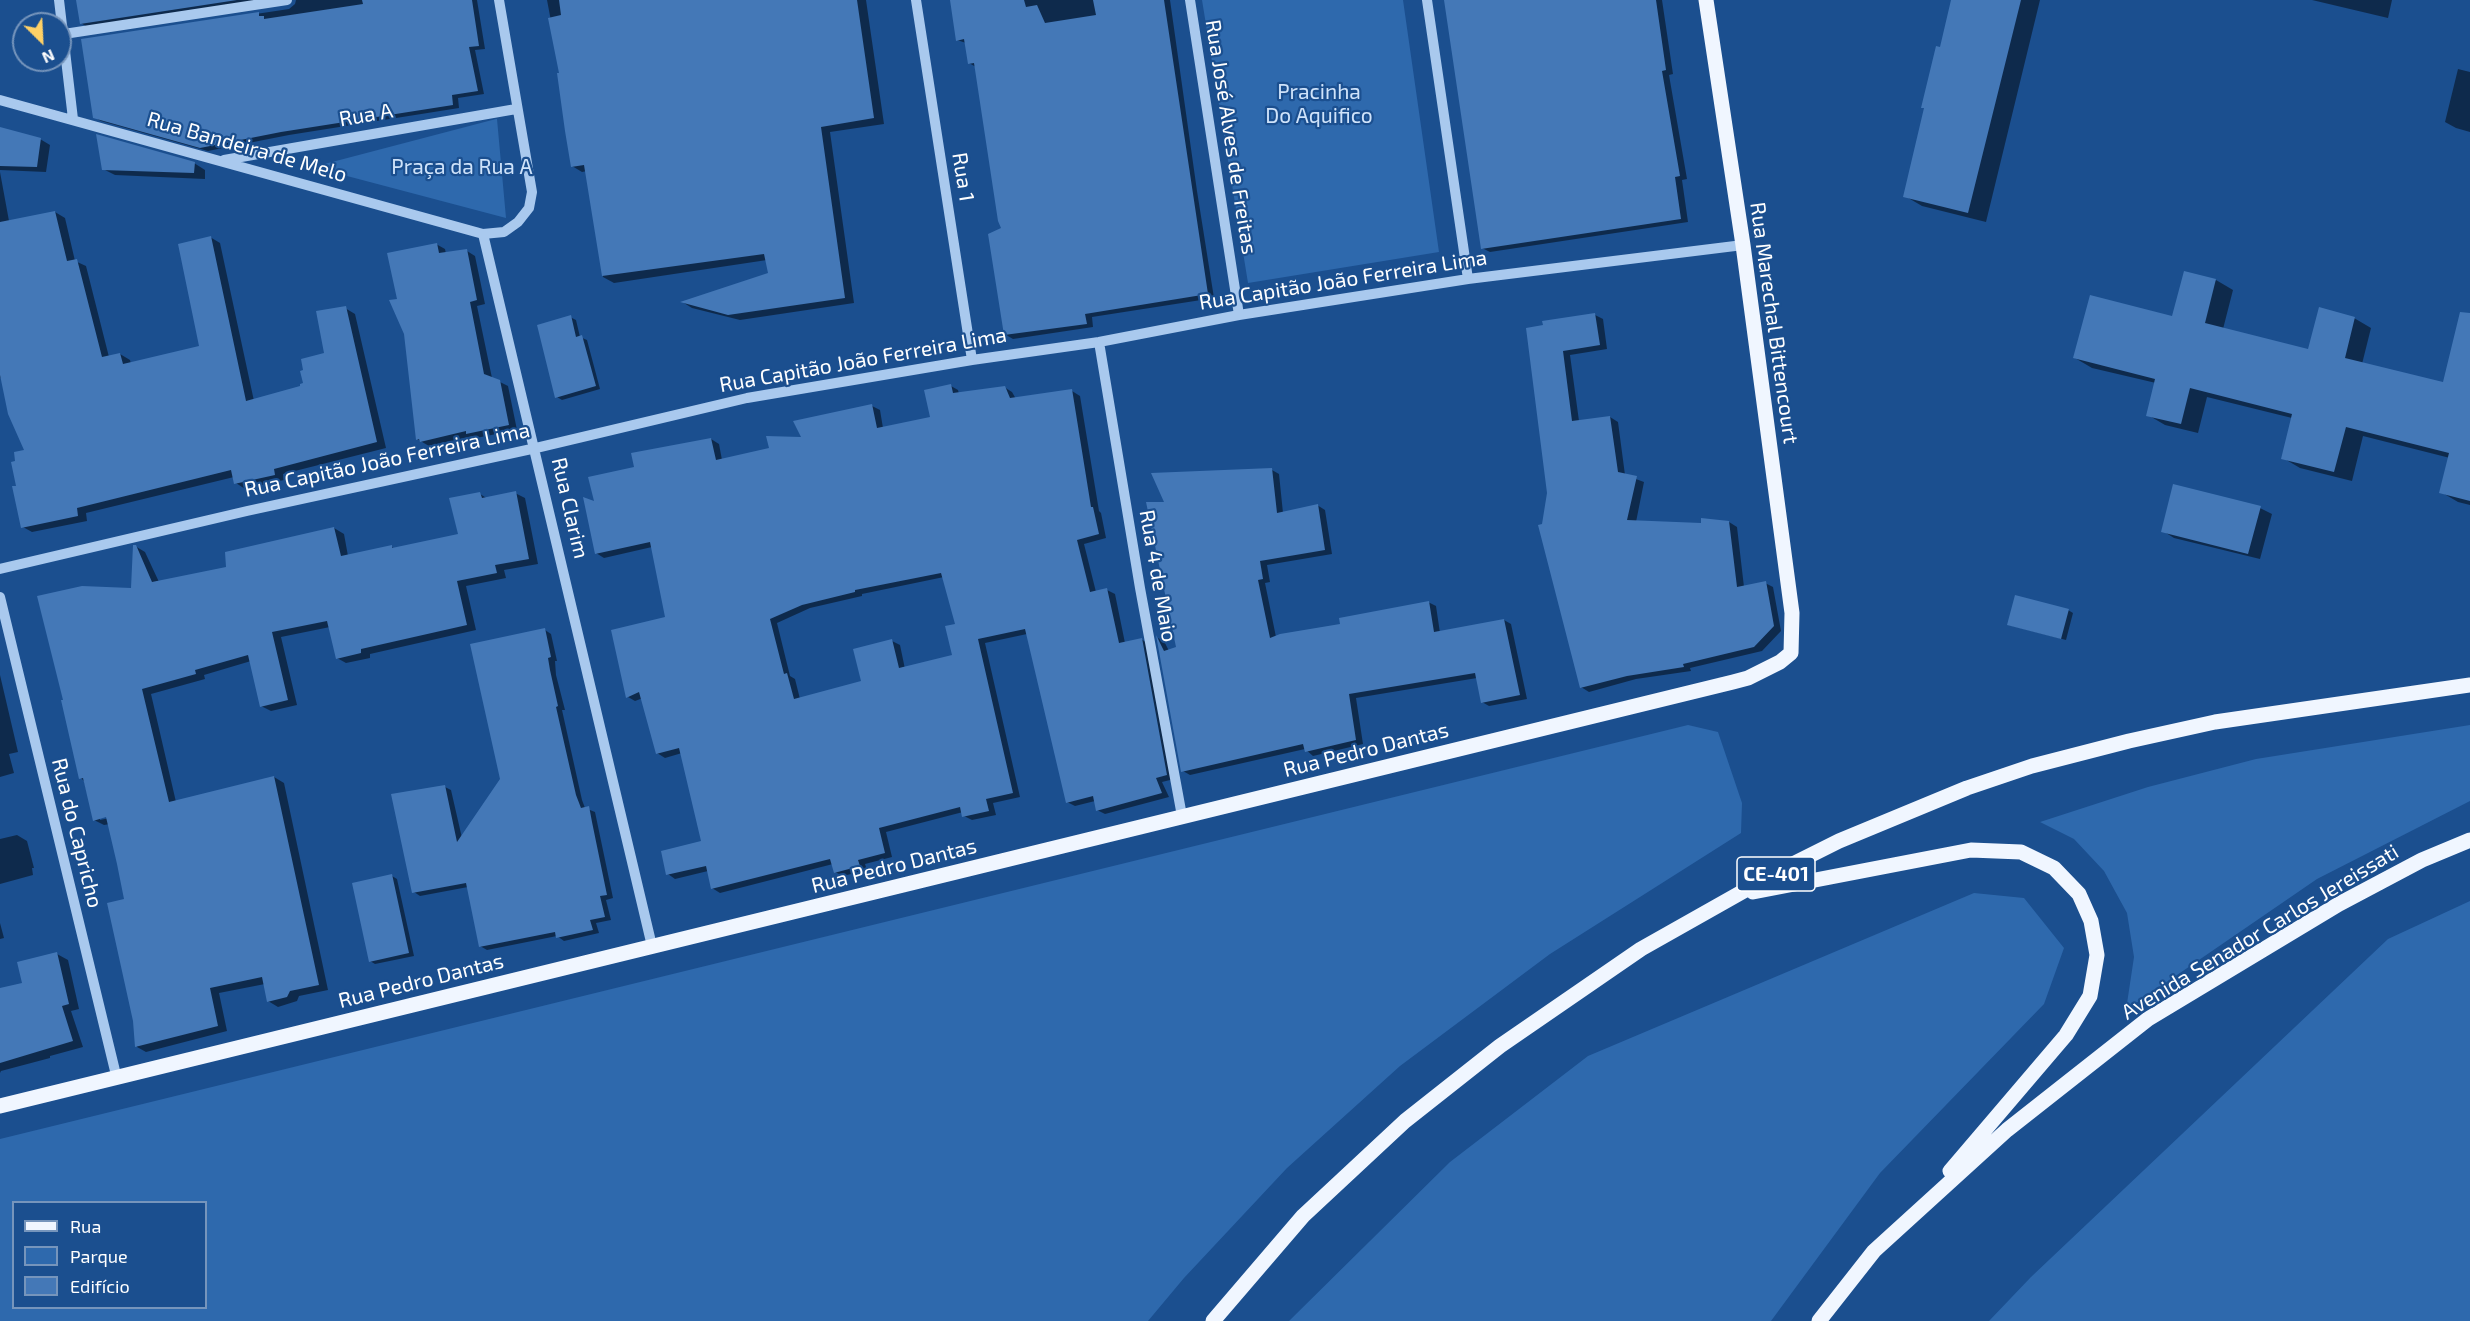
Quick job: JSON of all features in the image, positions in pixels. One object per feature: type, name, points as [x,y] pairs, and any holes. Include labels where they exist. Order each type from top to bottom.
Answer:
[{"type":"main road","name":"Rua Marechal Bittencourt","points":[[1706,0],[1743,245],[1792,613],[1791,652]]},
{"type":"main road","name":"Rua Pedro Dantas","points":[[0,1107],[1749,678],[1780,662],[1791,652]]},
{"type":"main road","name":"CE-401","points":[[1213,1321],[1303,1216],[1405,1121],[1500,1046],[1617,965],[1678,927],[1740,895],[1781,870],[1850,836],[1967,788],[2032,766],[2215,722],[2470,685]]},
{"type":"main road","name":"Avenida Senador Carlos Jereissati","points":[[1819,1321],[1874,1251],[2007,1130],[2148,1019],[2339,904],[2422,860],[2470,840]]},
{"type":"main road","points":[[1740,895],[1971,850],[2021,852],[2054,868],[2079,894],[2091,921],[2097,955],[2090,996],[2066,1035],[1917,1209],[1874,1251]]},
{"type":"street","points":[[72,33],[287,0]]},
{"type":"street","points":[[483,234],[504,232],[518,222],[529,208],[532,192],[499,0]]},
{"type":"street","name":"Rua 1","points":[[916,0],[972,360]]},
{"type":"street","name":"Rua José Alves de Freitas","points":[[1190,0],[1239,315]]},
{"type":"street","points":[[1427,0],[1468,279]]},
{"type":"street","points":[[68,72],[73,119]]},
{"type":"street","name":"Rua Bandeira de Melo","points":[[0,100],[483,234]]},
{"type":"street","name":"Rua A","points":[[222,160],[516,109]]},
{"type":"street","name":"Rua Clarim","points":[[483,234],[536,448],[652,946]]},
{"type":"street","name":"Rua Capitão João Ferreira Lima","points":[[0,569],[747,398],[972,360],[1099,342],[1239,315],[1468,279],[1743,245]]},
{"type":"street","name":"Rua 4 de Maio","points":[[1099,342],[1140,588],[1182,816]]},
{"type":"street","name":"Rua do Capricho","points":[[0,597],[117,1079]]},
{"type":"green space","name":"Pracinha Do Aquifico","points":[[1202,0],[1403,0],[1439,252],[1248,283]]},
{"type":"green space","name":"Praça da Rua A","points":[[496,119],[506,218],[313,167]]},
{"type":"green space","points":[[1688,725],[1718,732],[1742,803],[1741,833],[1550,954],[1400,1066],[1287,1168],[1184,1278],[1148,1321],[0,1321],[0,1139]]},
{"type":"green space","points":[[2470,725],[2470,801],[2317,879],[2126,1010],[2134,957],[2127,913],[2104,871],[2074,839],[2040,822],[2148,787],[2256,759]]},
{"type":"green space","points":[[1974,893],[2024,898],[2064,948],[2044,1004],[1880,1173],[1771,1321],[1289,1321],[1450,1162],[1588,1056]]},
{"type":"green space","points":[[2470,901],[2470,1321],[1989,1321],[2031,1277],[2388,939]]},
{"type":"building","points":[[76,0],[237,0],[80,24]]},
{"type":"building","points":[[362,0],[472,0],[479,46],[469,47],[478,91],[452,95],[453,105],[281,132],[200,148],[93,118],[81,39],[259,12],[259,16],[264,16],[264,19],[363,4]]},
{"type":"building","points":[[559,0],[857,0],[874,118],[821,127],[845,298],[728,315],[680,302],[768,273],[764,254],[602,276],[584,165],[571,167],[565,131],[557,73],[559,73],[548,18],[561,15]]},
{"type":"building","points":[[950,0],[1024,0],[1026,7],[1037,5],[1045,23],[1096,15],[1093,0],[1164,0],[1208,294],[1085,314],[1087,324],[1004,335],[988,234],[1001,228],[998,221],[974,63],[968,64],[964,39],[956,41]]},
{"type":"building","points":[[1444,0],[1656,0],[1666,70],[1662,71],[1680,176],[1675,177],[1681,219],[1481,249]]},
{"type":"building","points":[[1951,0],[2021,0],[1968,213],[1903,197],[1936,46],[1940,47]]},
{"type":"building","points":[[0,127],[41,138],[37,167],[0,166]]},
{"type":"building","points":[[96,134],[195,162],[194,173],[102,170]]},
{"type":"building","points":[[55,211],[67,261],[77,259],[102,357],[120,353],[123,364],[199,346],[178,244],[211,236],[246,401],[300,386],[303,383],[300,371],[303,370],[301,359],[324,353],[316,311],[346,306],[377,442],[274,469],[275,475],[234,484],[231,470],[77,508],[78,516],[21,528],[12,486],[16,486],[11,462],[15,461],[14,452],[24,450],[8,414],[0,375],[0,222]]},
{"type":"building","points":[[437,243],[439,253],[467,249],[477,300],[470,302],[484,374],[500,380],[509,425],[466,434],[466,431],[420,442],[419,439],[416,440],[404,334],[389,300],[397,299],[387,253]]},
{"type":"building","points":[[2184,271],[2216,279],[2205,323],[2308,349],[2319,307],[2355,317],[2345,358],[2443,382],[2460,312],[2470,313],[2470,501],[2439,493],[2449,453],[2346,427],[2334,472],[2281,459],[2292,414],[2190,388],[2181,424],[2146,416],[2155,379],[2073,358],[2090,295],[2172,316]]},
{"type":"building","points":[[1595,313],[1600,345],[1563,351],[1572,421],[1610,416],[1618,472],[1637,476],[1627,520],[1701,523],[1701,518],[1729,521],[1737,587],[1766,581],[1774,626],[1754,647],[1683,664],[1684,667],[1627,676],[1580,688],[1538,525],[1542,524],[1547,493],[1526,328],[1543,325],[1542,321]]},
{"type":"building","points":[[571,315],[576,337],[582,335],[596,386],[555,398],[537,325]]},
{"type":"building","points":[[951,384],[953,393],[1005,386],[1010,398],[1072,389],[1091,507],[1093,507],[1099,534],[1077,540],[1090,592],[1107,588],[1119,643],[1142,638],[1167,775],[1156,778],[1162,793],[1096,811],[1093,796],[1066,803],[1025,629],[978,639],[1013,793],[986,799],[989,811],[962,817],[960,807],[879,828],[885,853],[858,860],[860,866],[834,873],[830,859],[711,889],[706,866],[666,875],[661,851],[701,841],[679,748],[656,754],[639,692],[626,698],[611,630],[665,617],[650,542],[595,554],[583,497],[594,501],[588,477],[634,467],[631,453],[711,438],[716,460],[769,448],[766,436],[801,437],[793,421],[872,404],[877,428],[930,417],[924,390]],"holes":[[[941,573],[955,624],[945,626],[952,655],[899,668],[892,639],[853,649],[861,681],[794,699],[787,673],[784,674],[770,619],[802,605],[855,592],[855,590]]]},
{"type":"building","points":[[1272,468],[1277,513],[1318,504],[1325,550],[1260,561],[1263,579],[1258,580],[1270,638],[1280,634],[1340,624],[1339,618],[1429,601],[1434,632],[1504,619],[1520,695],[1481,703],[1475,673],[1349,694],[1356,740],[1305,752],[1303,744],[1181,772],[1156,635],[1164,651],[1176,647],[1146,502],[1164,502],[1151,473]]},
{"type":"building","points":[[2173,484],[2261,506],[2248,554],[2161,532]]},
{"type":"building","points":[[516,491],[529,559],[495,565],[497,573],[457,581],[467,625],[361,649],[361,653],[336,659],[327,621],[272,632],[288,700],[260,707],[248,655],[195,670],[196,674],[142,689],[169,802],[274,776],[319,985],[290,991],[287,997],[267,1002],[262,977],[210,988],[218,1026],[135,1047],[133,1021],[107,903],[124,899],[117,864],[106,817],[93,821],[83,778],[79,779],[61,700],[63,700],[37,596],[82,586],[131,588],[133,545],[136,545],[152,582],[226,567],[225,552],[334,527],[341,556],[458,534],[449,498],[480,492],[482,498]]},
{"type":"building","points":[[2015,595],[2069,609],[2061,639],[2007,625]]},
{"type":"building","points":[[545,628],[551,657],[548,658],[550,670],[558,706],[556,707],[576,795],[581,808],[589,806],[607,895],[600,896],[605,917],[590,920],[593,930],[556,938],[555,932],[479,947],[466,883],[412,893],[391,794],[445,785],[457,842],[500,779],[470,644]]},
{"type":"building","points":[[392,874],[409,953],[369,962],[352,883]]},
{"type":"building","points":[[57,952],[69,1004],[62,1006],[73,1041],[0,1063],[0,988],[22,983],[17,962]]}]
